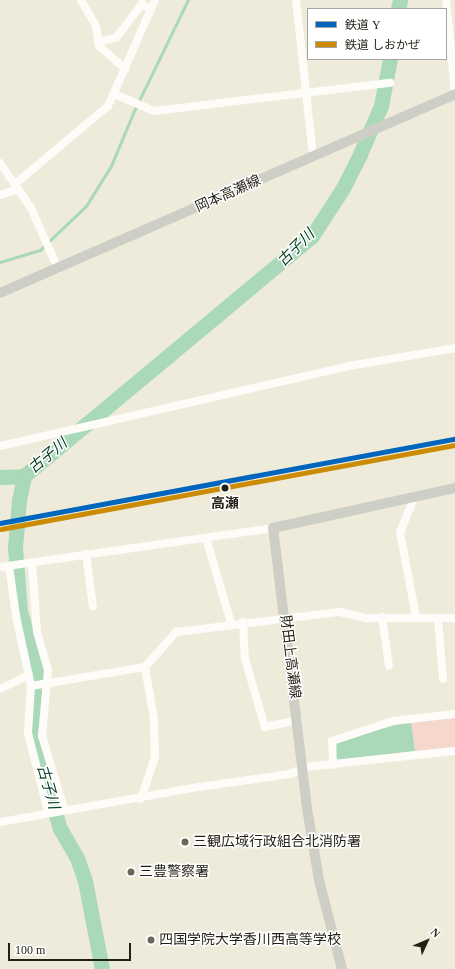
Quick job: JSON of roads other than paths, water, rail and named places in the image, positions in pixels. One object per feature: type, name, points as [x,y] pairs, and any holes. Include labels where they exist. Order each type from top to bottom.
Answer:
[{"type":"main road","name":"岡本高瀬線","points":[[0,293],[58,269],[455,93]]},
{"type":"main road","points":[[273,528],[455,488]]},
{"type":"main road","name":"財田上高瀬線","points":[[273,528],[305,767],[307,808],[319,880],[342,969]]},
{"type":"street","points":[[81,0],[96,26],[98,42],[113,61],[125,69]]},
{"type":"street","points":[[0,195],[16,187],[108,106],[154,0]]},
{"type":"street","points":[[296,0],[302,42],[304,93],[313,156]]},
{"type":"street","points":[[98,42],[116,38],[138,7],[142,4],[150,9]]},
{"type":"street","points":[[447,10],[455,93]]},
{"type":"street","points":[[114,94],[154,112],[390,84]]},
{"type":"street","points":[[0,163],[31,208],[58,269]]},
{"type":"street","points":[[0,446],[349,366],[455,348]]},
{"type":"street","points":[[414,498],[400,532],[416,617]]},
{"type":"street","points":[[0,567],[273,528]]},
{"type":"street","points":[[206,538],[232,623]]},
{"type":"street","points":[[86,554],[93,607]]},
{"type":"street","points":[[32,563],[37,632],[48,670],[48,684],[42,736],[64,809]]},
{"type":"street","points":[[9,566],[16,616],[29,675],[34,685],[28,732],[48,812]]},
{"type":"street","points":[[34,685],[48,684],[145,667],[176,632],[232,623],[285,616],[340,612],[366,618],[455,618]]},
{"type":"street","points":[[382,617],[390,666]]},
{"type":"street","points":[[438,618],[443,680]]},
{"type":"street","points":[[243,622],[245,659],[265,727],[298,720]]},
{"type":"street","points":[[141,799],[155,757],[154,720],[145,667]]},
{"type":"street","points":[[0,689],[29,675]]},
{"type":"street","points":[[333,765],[332,741],[393,721],[455,714]]},
{"type":"street","points":[[0,822],[64,809],[141,799],[199,787],[290,774],[305,767],[455,751]]},
{"type":"waterway","points":[[0,262],[40,250],[86,206],[111,166],[134,111],[188,0]]},
{"type":"waterway","name":"古子川","points":[[398,8],[400,0]]},
{"type":"waterway","name":"古子川","points":[[102,969],[85,881],[77,858],[60,829],[38,751],[35,726],[39,695],[37,671],[20,611],[15,547],[19,500],[24,476],[312,236],[343,188],[360,154],[381,106],[390,60]]},
{"type":"waterway","points":[[0,477],[24,476]]},
{"type":"rail line","name":"Y","points":[[0,523],[455,439]]},
{"type":"rail line","name":"しおかぜ","points":[[1,529],[455,445]]},
{"type":"place","name":"高瀬","points":[[225,488]]},
{"type":"place","name":"三観広域行政組合北消防署","points":[[185,842]]},
{"type":"place","name":"三豊警察署","points":[[131,872]]},
{"type":"place","name":"四国学院大学香川西高等学校","points":[[151,940]]}]
